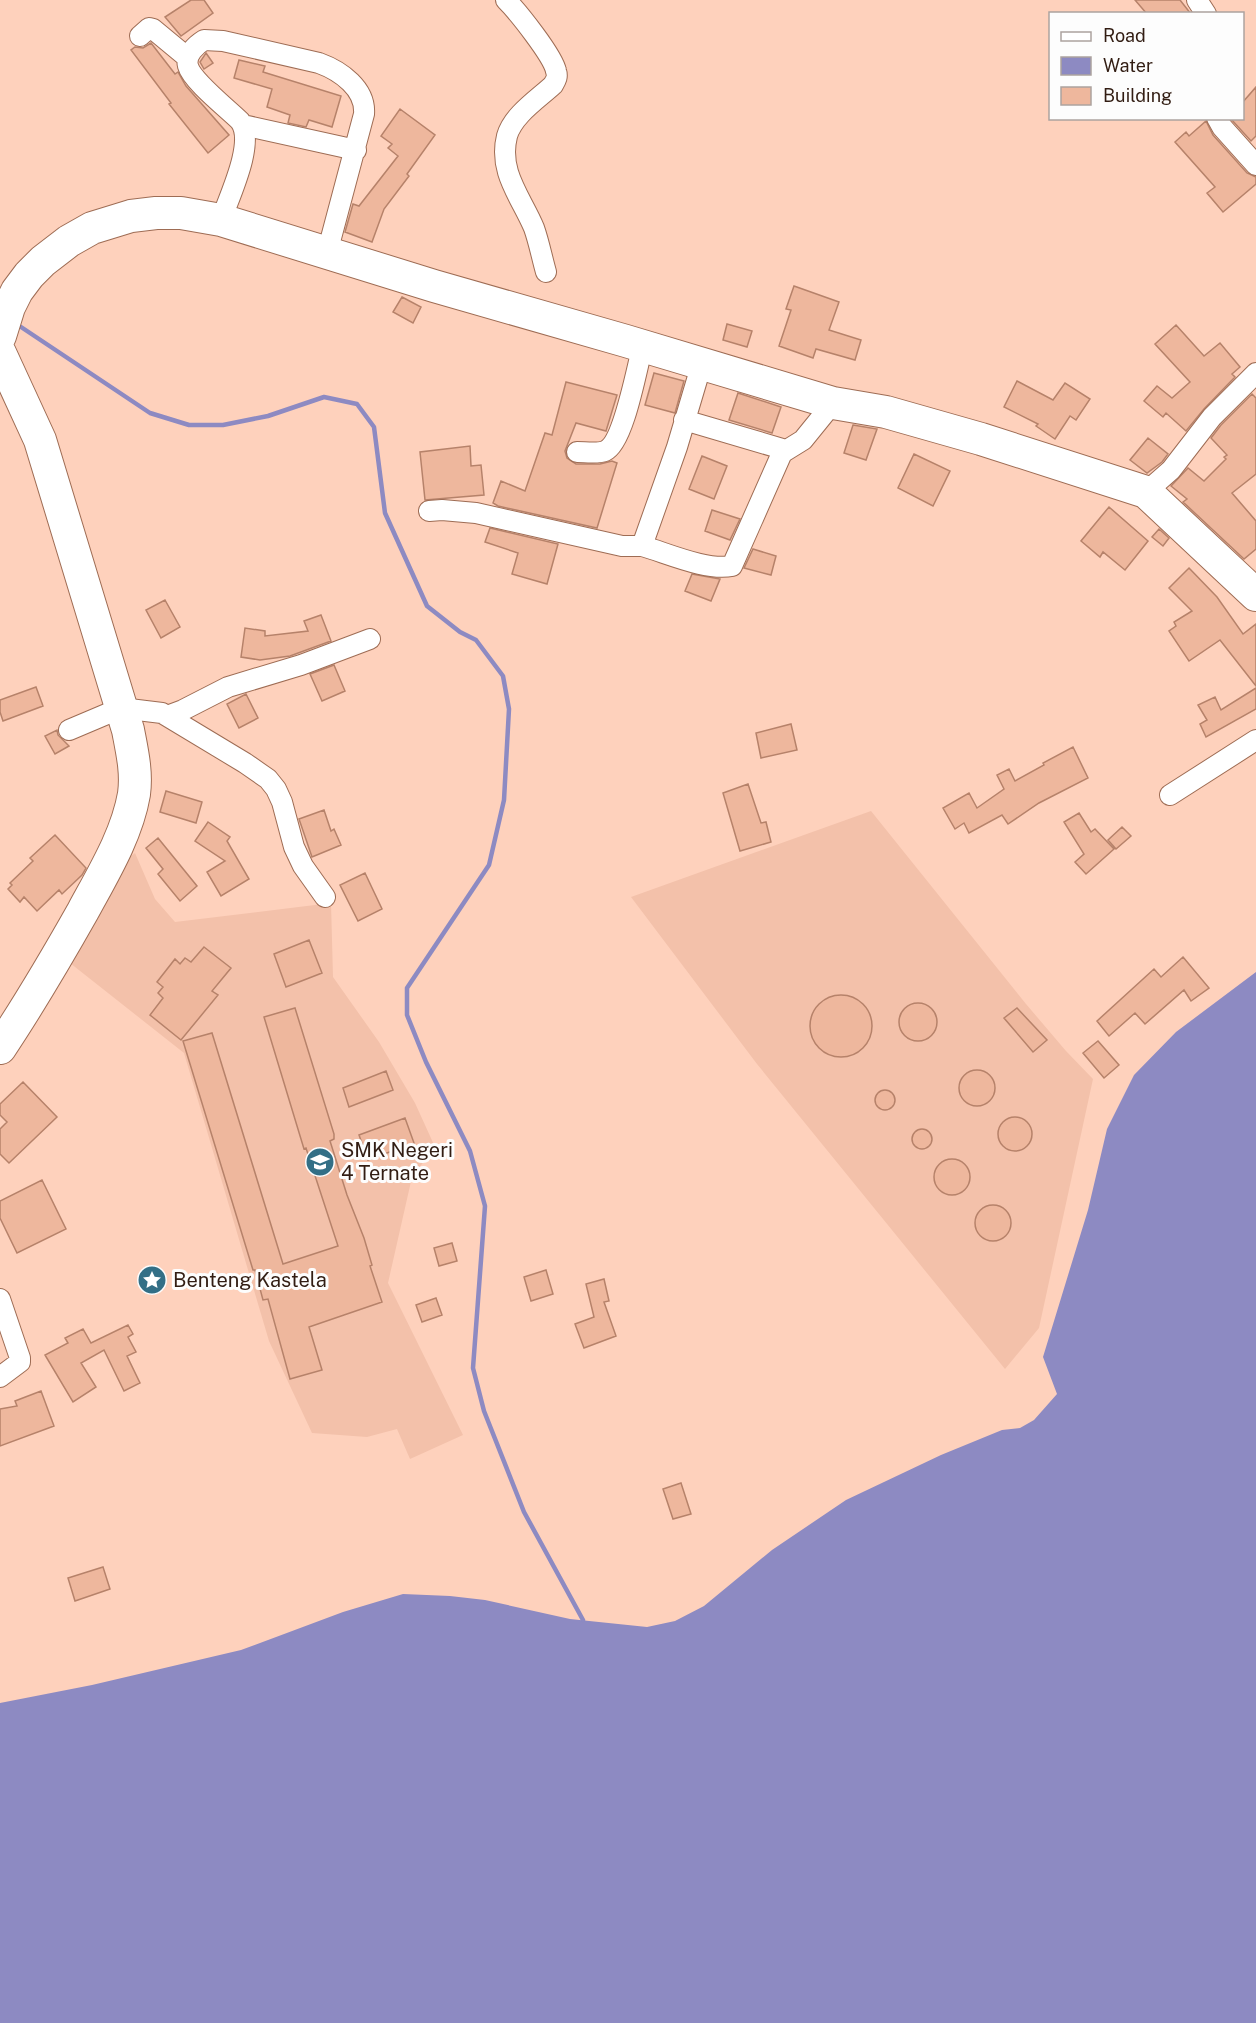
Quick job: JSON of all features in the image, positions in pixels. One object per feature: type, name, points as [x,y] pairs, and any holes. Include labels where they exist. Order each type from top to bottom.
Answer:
[{"type":"highway","points":[[4,322],[17,291],[43,261],[69,241],[92,228],[130,216],[156,213],[181,213],[221,220],[434,286],[833,402],[886,412],[981,439],[1146,492],[1256,595]]},
{"type":"highway","points":[[0,353],[40,441],[75,551],[128,730],[134,761],[135,782],[128,816],[110,858],[60,953],[0,1048]]},
{"type":"street","points":[[506,0],[542,46],[557,78],[553,85],[524,111],[510,130],[507,136],[505,160],[515,193],[533,227],[546,272]]},
{"type":"street","points":[[140,36],[149,28],[153,29],[188,58]]},
{"type":"street","points":[[327,253],[356,150],[364,114],[363,101],[350,82],[332,68],[319,63],[212,40],[204,40],[198,44],[188,58],[188,67],[198,80],[243,125],[356,150]]},
{"type":"street","points":[[1218,120],[1256,165]]},
{"type":"street","points":[[221,220],[244,151],[243,125]]},
{"type":"street","points":[[577,452],[604,451],[616,441],[625,416],[643,345]]},
{"type":"street","points":[[642,546],[677,447],[702,363]]},
{"type":"street","points":[[1146,492],[1171,470],[1212,417],[1256,373]]},
{"type":"street","points":[[429,512],[442,510],[476,513],[622,546],[642,546],[707,566],[723,568],[732,566],[779,458],[786,450],[803,440],[833,402]]},
{"type":"street","points":[[684,420],[786,450]]},
{"type":"street","points":[[167,716],[228,687],[301,665],[370,639]]},
{"type":"street","points":[[69,730],[121,708],[162,713],[268,779],[282,802],[288,829],[303,866],[325,897]]},
{"type":"street","points":[[1170,795],[1256,740]]},
{"type":"street","points":[[0,1299],[20,1358],[20,1362],[14,1368],[0,1377]]},
{"type":"shaded area","points":[[871,811],[1026,1004],[1093,1079],[1039,1328],[1005,1369],[757,1064],[631,897]]},
{"type":"shaded area","name":"SMK Negeri 4 Ternate","points":[[135,853],[155,899],[175,922],[331,903],[333,977],[379,1042],[415,1103],[435,1147],[412,1177],[388,1283],[463,1435],[410,1459],[397,1429],[367,1437],[312,1433],[269,1341],[184,1053],[70,963],[126,860]]},
{"type":"water","points":[[1256,972],[1256,2023],[0,2023],[0,1703],[92,1685],[241,1650],[343,1612],[403,1594],[485,1600],[570,1619],[647,1627],[675,1621],[704,1606],[772,1550],[846,1500],[941,1455],[1002,1430],[1020,1428],[1034,1420],[1057,1394],[1043,1357],[1088,1210],[1107,1129],[1134,1075],[1176,1032]]},
{"type":"building","points":[[191,0],[204,0],[213,13],[181,36],[165,17]]},
{"type":"building","points":[[1135,0],[1180,0],[1189,12],[1145,12]]},
{"type":"building","points":[[151,43],[175,74],[178,72],[186,86],[229,135],[208,153],[169,104],[171,103],[131,50],[135,47],[143,48]]},
{"type":"building","points":[[206,53],[213,63],[204,69],[200,62]]},
{"type":"building","points":[[239,60],[265,66],[263,72],[341,96],[332,127],[309,120],[306,127],[288,123],[290,115],[267,107],[272,89],[234,78]]},
{"type":"building","points":[[1256,87],[1256,136],[1251,141],[1232,120],[1244,120],[1244,101]]},
{"type":"building","points":[[400,109],[435,135],[407,174],[409,176],[384,209],[372,242],[345,232],[353,204],[359,206],[398,156],[388,148],[392,144],[381,136]]},
{"type":"building","points":[[1206,121],[1213,135],[1247,173],[1256,177],[1256,184],[1223,212],[1207,193],[1215,187],[1175,142],[1186,132],[1189,136]]},
{"type":"building","points":[[794,286],[839,302],[829,330],[861,340],[855,360],[816,349],[813,358],[779,346],[791,310],[786,309]]},
{"type":"building","points":[[402,297],[421,307],[413,323],[393,312]]},
{"type":"building","points":[[727,324],[752,331],[747,347],[723,340]]},
{"type":"building","points":[[1176,325],[1204,356],[1220,343],[1240,367],[1232,374],[1235,377],[1186,431],[1166,413],[1163,417],[1144,401],[1157,386],[1172,398],[1190,382],[1155,344]]},
{"type":"building","points":[[654,373],[684,381],[675,413],[645,405]]},
{"type":"building","points":[[1017,381],[1053,400],[1065,383],[1090,399],[1076,420],[1070,416],[1055,439],[1036,426],[1038,424],[1004,407]]},
{"type":"building","points":[[566,382],[617,395],[606,431],[576,423],[565,451],[567,458],[576,464],[600,464],[612,461],[617,463],[597,528],[493,503],[501,481],[525,491],[545,433],[552,435]]},
{"type":"building","points":[[738,393],[781,407],[772,433],[729,420]]},
{"type":"building","points":[[1252,394],[1256,398],[1256,474],[1232,493],[1256,521],[1256,549],[1244,559],[1183,502],[1187,499],[1171,486],[1188,468],[1204,481],[1226,459],[1224,457],[1227,455],[1211,438]]},
{"type":"building","points":[[853,425],[877,429],[866,460],[844,453]]},
{"type":"building","points":[[1148,438],[1168,454],[1162,462],[1147,473],[1130,460]]},
{"type":"building","points":[[470,446],[471,466],[481,465],[484,495],[425,500],[420,452]]},
{"type":"building","points":[[914,454],[950,471],[933,506],[898,488]]},
{"type":"building","points":[[702,456],[727,466],[714,499],[689,489]]},
{"type":"building","points":[[1109,507],[1148,541],[1125,570],[1103,552],[1100,557],[1081,541]]},
{"type":"building","points":[[712,510],[740,519],[730,540],[705,531]]},
{"type":"building","points":[[490,528],[558,544],[547,584],[512,574],[518,553],[485,542]]},
{"type":"building","points":[[1159,529],[1169,538],[1163,546],[1152,537]]},
{"type":"building","points":[[753,549],[776,556],[771,575],[744,568]]},
{"type":"building","points":[[1189,568],[1217,597],[1243,634],[1256,624],[1256,686],[1220,640],[1189,661],[1169,631],[1176,626],[1174,622],[1192,611],[1169,588]]},
{"type":"building","points":[[692,574],[720,579],[711,601],[685,591]]},
{"type":"building","points":[[165,600],[180,627],[161,638],[146,610]]},
{"type":"building","points":[[321,615],[331,641],[290,656],[260,660],[241,657],[245,628],[265,631],[265,636],[308,631],[304,621]]},
{"type":"building","points":[[334,665],[345,691],[322,701],[310,674]]},
{"type":"building","points":[[36,687],[43,706],[3,721],[0,700]]},
{"type":"building","points":[[1256,688],[1256,709],[1206,737],[1200,724],[1207,720],[1198,705],[1215,697],[1221,710]]},
{"type":"building","points":[[246,694],[258,718],[239,728],[227,704]]},
{"type":"building","points":[[791,724],[797,750],[761,758],[756,733]]},
{"type":"building","points":[[57,730],[58,735],[69,746],[55,754],[45,736]]},
{"type":"building","points":[[1073,747],[1088,778],[1039,803],[1008,824],[1002,815],[969,833],[964,823],[955,829],[943,808],[969,793],[977,808],[1004,789],[997,775],[1009,769],[1015,781]]},
{"type":"building","points":[[748,784],[761,823],[766,822],[771,842],[740,851],[723,793]]},
{"type":"building","points":[[166,791],[202,802],[196,823],[160,812]]},
{"type":"building","points":[[324,810],[331,831],[334,829],[341,845],[312,857],[299,819]]},
{"type":"building","points":[[1079,813],[1091,832],[1095,829],[1114,849],[1086,874],[1075,862],[1084,854],[1064,822]]},
{"type":"building","points":[[208,822],[230,837],[227,841],[249,879],[221,896],[207,872],[225,861],[195,841]]},
{"type":"building","points":[[1122,827],[1131,836],[1116,849],[1108,840]]},
{"type":"building","points":[[55,835],[86,868],[82,875],[62,894],[59,890],[37,911],[24,897],[20,902],[8,889],[12,885],[10,883],[33,861],[30,858]]},
{"type":"building","points":[[158,838],[197,886],[180,901],[158,874],[163,869],[146,848]]},
{"type":"building","points":[[365,873],[382,909],[358,921],[340,885]]},
{"type":"building","points":[[309,940],[322,973],[286,987],[274,954]]},
{"type":"building","points":[[204,947],[231,968],[212,991],[218,995],[181,1040],[150,1015],[163,998],[158,993],[163,987],[157,982],[175,959],[180,964],[185,958],[191,962]]},
{"type":"building","points":[[1183,957],[1209,988],[1191,1001],[1184,990],[1145,1024],[1135,1013],[1109,1036],[1097,1021],[1154,969],[1161,977]]},
{"type":"building","points":[[841,995],[853,997],[863,1004],[870,1014],[872,1026],[870,1038],[863,1048],[853,1055],[841,1057],[829,1055],[819,1048],[812,1038],[810,1026],[812,1014],[819,1004],[829,997]]},
{"type":"building","points":[[918,1003],[931,1009],[937,1022],[931,1035],[918,1041],[905,1035],[899,1022],[905,1009]]},
{"type":"building","points":[[295,1008],[334,1134],[334,1139],[330,1141],[347,1195],[364,1238],[372,1265],[370,1266],[382,1302],[309,1327],[322,1370],[290,1379],[268,1299],[263,1300],[255,1270],[253,1270],[183,1041],[212,1033],[283,1264],[338,1246],[306,1148],[304,1149],[264,1017]]},
{"type":"building","points":[[1017,1008],[1047,1040],[1033,1052],[1004,1018]]},
{"type":"building","points":[[1098,1041],[1119,1065],[1104,1078],[1083,1053]]},
{"type":"building","points":[[977,1070],[989,1076],[995,1088],[989,1100],[977,1106],[965,1100],[959,1088],[965,1076]]},
{"type":"building","points":[[386,1071],[393,1090],[349,1107],[343,1088]]},
{"type":"building","points":[[23,1082],[57,1117],[9,1163],[0,1154],[0,1129],[7,1122],[0,1115],[0,1104]]},
{"type":"building","points":[[885,1090],[892,1093],[895,1100],[892,1107],[885,1110],[878,1107],[875,1100],[878,1093]]},
{"type":"building","points":[[1015,1117],[1027,1122],[1032,1134],[1027,1146],[1015,1151],[1003,1146],[998,1134],[1003,1122]]},
{"type":"building","points":[[405,1118],[414,1143],[368,1160],[359,1135]]},
{"type":"building","points":[[922,1129],[929,1132],[932,1139],[929,1146],[922,1149],[915,1146],[912,1139],[915,1132]]},
{"type":"building","points":[[952,1159],[965,1164],[970,1177],[965,1190],[952,1195],[939,1190],[934,1177],[939,1164]]},
{"type":"building","points":[[42,1180],[66,1229],[17,1253],[0,1218],[0,1201]]},
{"type":"building","points":[[993,1205],[1006,1210],[1011,1223],[1006,1236],[993,1241],[980,1236],[975,1223],[980,1210]]},
{"type":"building","points":[[452,1243],[457,1261],[439,1266],[434,1248]]},
{"type":"building","points":[[546,1270],[553,1294],[531,1301],[524,1277]]},
{"type":"building","points":[[604,1279],[609,1301],[604,1302],[616,1336],[584,1348],[575,1324],[594,1317],[586,1284]]},
{"type":"building","points":[[436,1298],[442,1315],[422,1322],[416,1305]]},
{"type":"building","points":[[128,1325],[133,1334],[128,1337],[136,1352],[127,1356],[140,1383],[124,1391],[104,1350],[81,1363],[96,1387],[73,1402],[45,1355],[68,1343],[65,1338],[83,1329],[91,1343]]},
{"type":"building","points":[[41,1391],[54,1426],[0,1446],[0,1409],[17,1406],[15,1401]]},
{"type":"building","points":[[681,1483],[691,1514],[673,1519],[663,1489]]},
{"type":"building","points":[[103,1567],[110,1589],[75,1601],[68,1578]]},
{"type":"waterway","points":[[15,323],[150,413],[189,425],[223,425],[268,416],[324,397],[357,404],[374,427],[385,513],[427,606],[460,632],[476,640],[503,676],[509,709],[504,800],[489,865],[407,988],[407,1015],[426,1062],[470,1151],[485,1206],[473,1368],[484,1411],[524,1512],[583,1620]]},
{"type":"place","name":"SMK Negeri 4 Ternate","points":[[320,1162]]},
{"type":"place","name":"Benteng Kastela","points":[[152,1280]]}]
